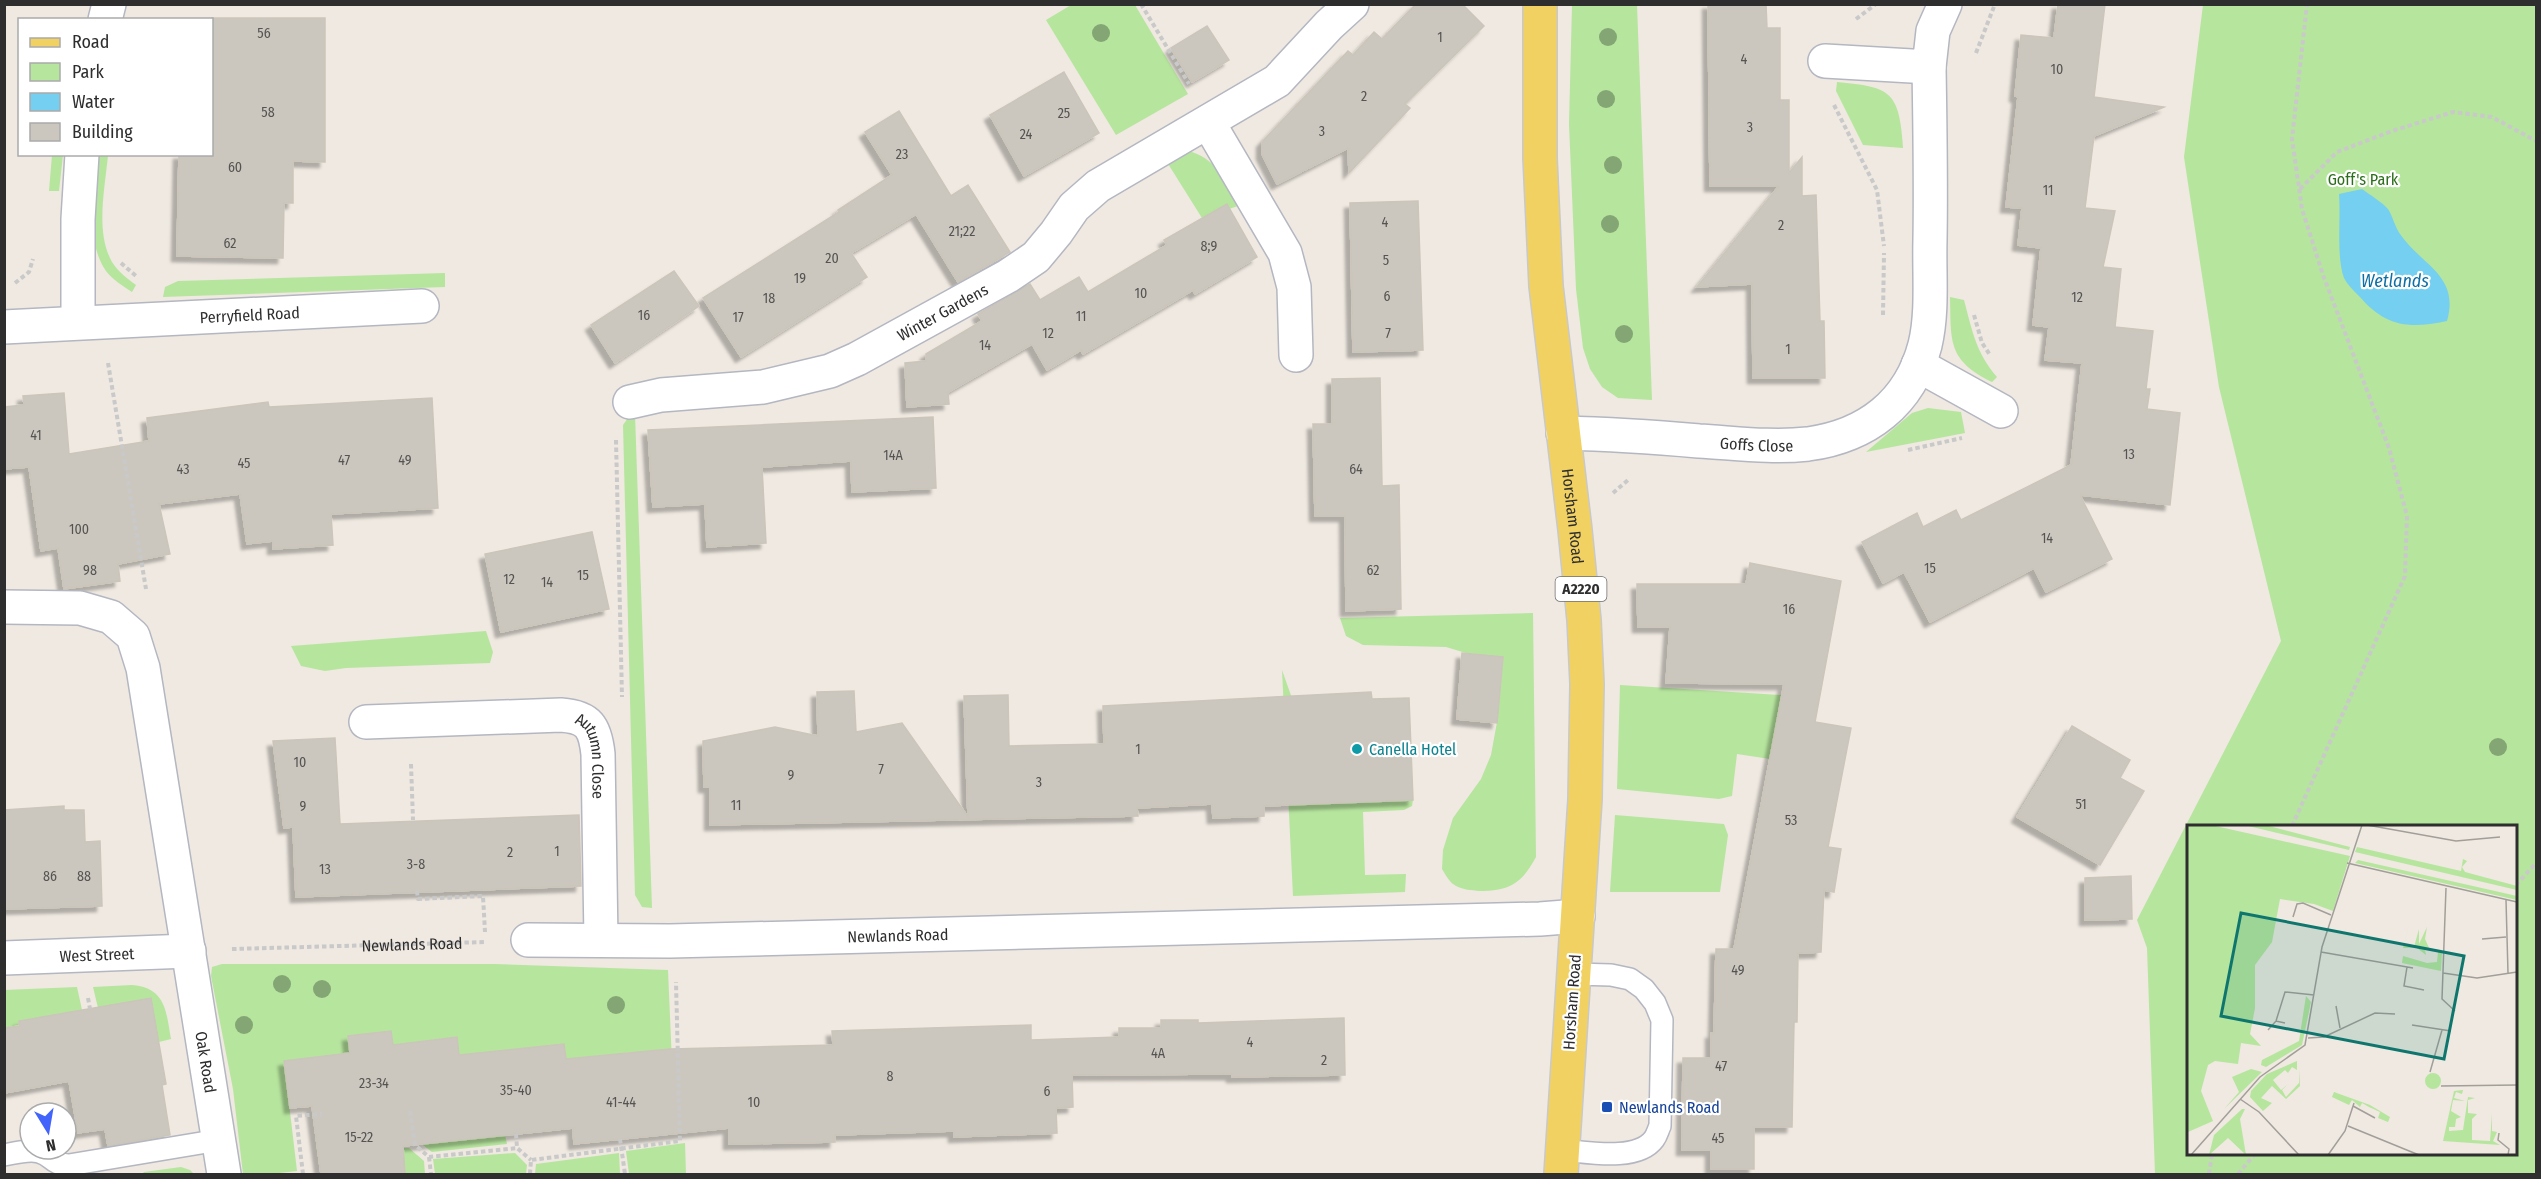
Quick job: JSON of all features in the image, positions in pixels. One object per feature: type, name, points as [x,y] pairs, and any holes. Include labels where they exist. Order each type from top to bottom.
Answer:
[{"type":"main road","name":"Horsham Road","points":[[1540,4],[1540,158],[1546,286],[1576,541],[1587,684],[1585,799],[1561,1162]]},
{"type":"street","name":"Winter Gardens","points":[[630,402],[662,395],[764,387],[830,370],[857,359],[1008,276],[1036,257],[1074,207],[1098,186],[1277,81],[1329,25],[1352,4]]},
{"type":"street","name":"Goffs Close","points":[[1563,433],[1770,446],[1807,444],[1839,439],[1867,426],[1890,408],[1906,388],[1918,365],[1925,343],[1929,314],[1931,198],[1929,67],[1933,31],[1945,4]]},
{"type":"street","points":[[1825,61],[1929,67]]},
{"type":"street","points":[[1208,122],[1285,253],[1294,287],[1296,355]]},
{"type":"street","points":[[78,322],[78,219],[82,156]]},
{"type":"street","name":"Perryfield Road","points":[[4,327],[422,306]]},
{"type":"street","points":[[1918,365],[2001,411]]},
{"type":"street","name":"Oak Road","points":[[4,607],[80,608],[111,617],[133,636],[143,668],[224,1174]]},
{"type":"street","name":"Autumn Close","points":[[366,722],[561,715],[576,716],[588,723],[596,736],[598,754],[601,940]]},
{"type":"street","name":"Newlands Road","points":[[528,940],[675,940],[1540,919],[1578,916]]},
{"type":"street","name":"West Street","points":[[4,958],[189,951]]},
{"type":"lane","points":[[1561,1162],[1640,1150],[1654,1139],[1660,1126],[1662,1020],[1655,1003],[1644,988],[1630,979],[1611,975],[1575,974]]},
{"type":"lane","points":[[4,1155],[42,1152],[60,1165],[219,1140]]},
{"type":"path","points":[[1141,4],[1196,95],[1208,122]]},
{"type":"path","points":[[1876,4],[1827,40],[1823,82],[1876,190],[1884,242],[1883,319]]},
{"type":"path","points":[[2292,825],[2405,576],[2407,516],[2389,448],[2323,275],[2302,208],[2292,139],[2307,4]]},
{"type":"path","points":[[2300,190],[2337,152],[2392,130],[2453,112],[2492,117],[2536,141]]},
{"type":"path","points":[[118,258],[122,265],[144,282],[128,321],[105,348],[146,590]]},
{"type":"path","points":[[622,706],[616,436],[619,417],[630,402]]},
{"type":"path","points":[[409,720],[413,820]]},
{"type":"path","points":[[2517,884],[2536,863]]},
{"type":"path","points":[[417,891],[418,899],[483,896],[485,942]]},
{"type":"path","name":"Newlands Road","points":[[230,949],[528,940]]},
{"type":"path","points":[[516,1134],[517,1148],[531,1160],[680,1141],[675,940]]},
{"type":"path","points":[[410,1111],[415,1145],[429,1157],[431,1174]]},
{"type":"path","points":[[303,1174],[296,1116],[322,1114]]},
{"type":"path","points":[[620,1139],[625,1174]]},
{"type":"path","points":[[429,1157],[517,1148]]},
{"type":"path","points":[[2209,1174],[2212,1155]]},
{"type":"path","points":[[2238,1174],[2254,1155]]},
{"type":"path","points":[[530,1174],[531,1160]]},
{"type":"green space","points":[[1071,5],[1135,5],[1188,94],[1116,135],[1046,20]]},
{"type":"green space","points":[[1572,5],[1637,5],[1652,400],[1618,398],[1602,387],[1590,369],[1583,348],[1576,289],[1569,124]]},
{"type":"green space","name":"Goff's Park","points":[[2203,5],[2536,5],[2536,1174],[2155,1174],[2147,948],[2137,920],[2281,641],[2219,387],[2184,157]]},
{"type":"green space","points":[[1837,82],[1870,86],[1889,96],[1895,103],[1899,114],[1903,148],[1863,145],[1836,91]]},
{"type":"green space","points":[[1192,152],[1215,167],[1241,205],[1202,218],[1165,159],[1178,153]]},
{"type":"green space","points":[[52,156],[63,156],[59,191],[49,191]]},
{"type":"green space","points":[[96,156],[108,156],[102,210],[104,237],[112,262],[136,285],[132,292],[106,271],[99,258],[92,214]]},
{"type":"green space","points":[[445,273],[445,287],[163,297],[165,287],[178,281]]},
{"type":"green space","points":[[1950,297],[1964,300],[1979,350],[1997,377],[1992,382],[1967,366],[1955,348],[1952,338]]},
{"type":"green space","points":[[1928,408],[1961,412],[1965,433],[1866,452],[1912,413]]},
{"type":"green space","points":[[635,414],[652,908],[642,907],[635,895],[623,425]]},
{"type":"green space","points":[[1533,613],[1536,857],[1526,873],[1514,884],[1490,891],[1463,889],[1452,883],[1442,869],[1443,850],[1453,818],[1481,779],[1491,755],[1497,722],[1503,657],[1466,653],[1446,647],[1363,645],[1346,636],[1340,618]]},
{"type":"green space","points":[[486,631],[493,652],[490,663],[346,668],[325,671],[301,666],[291,646]]},
{"type":"green space","points":[[1282,670],[1293,701],[1296,804],[1413,800],[1412,806],[1404,810],[1363,812],[1365,875],[1406,874],[1405,892],[1293,896]]},
{"type":"green space","points":[[1620,685],[1781,695],[1770,759],[1737,754],[1732,796],[1719,799],[1617,789]]},
{"type":"green space","points":[[1615,815],[1724,824],[1728,835],[1720,892],[1610,892]]},
{"type":"green space","points":[[222,964],[494,964],[668,970],[675,1133],[665,1050],[624,1053],[626,1075],[606,1055],[566,1059],[564,1044],[502,1073],[499,1051],[459,1055],[456,1037],[415,1042],[393,1051],[391,1031],[348,1036],[350,1053],[284,1061],[297,1171],[243,1174],[233,1089],[211,976],[212,967]]},
{"type":"green space","points":[[132,985],[143,987],[158,996],[165,1010],[171,1039],[159,1042],[98,1008],[93,987]]},
{"type":"green space","points":[[77,987],[82,1010],[5,1028],[4,990]]},
{"type":"green space","points":[[421,1113],[468,1139],[505,1135],[507,1144],[432,1152],[423,1145]]},
{"type":"green space","points":[[685,1143],[686,1174],[629,1174],[626,1151]]},
{"type":"green space","points":[[402,1148],[409,1148],[424,1161],[425,1174],[405,1174],[404,1172],[383,1174],[381,1158]]},
{"type":"green space","points":[[515,1153],[527,1165],[526,1174],[435,1174],[433,1159]]},
{"type":"green space","points":[[619,1153],[620,1174],[535,1174],[536,1164]]},
{"type":"green space","points":[[181,1167],[194,1174],[142,1174],[144,1172]]},
{"type":"water","name":"Wetlands","points":[[2362,189],[2388,209],[2400,234],[2443,281],[2450,305],[2447,321],[2409,325],[2388,320],[2369,306],[2345,280],[2339,248],[2339,194]]},
{"type":"building","points":[[1416,4],[1462,4],[1484,26],[1405,104],[1410,108],[1349,173],[1348,148],[1277,184],[1262,154],[1262,142],[1348,51],[1353,55],[1374,32],[1382,39]]},
{"type":"building","points":[[1708,4],[1766,4],[1767,28],[1780,28],[1780,100],[1789,100],[1789,173],[1802,157],[1802,196],[1816,195],[1820,321],[1824,321],[1825,378],[1753,378],[1752,284],[1697,287],[1779,186],[1710,186]]},
{"type":"building","points":[[2058,4],[2105,4],[2094,97],[2164,107],[2094,136],[2085,208],[2115,211],[2103,267],[2121,269],[2115,327],[2153,331],[2146,389],[2150,389],[2147,409],[2180,413],[2170,505],[2080,495],[2112,559],[2046,592],[2034,568],[1930,622],[1904,572],[1883,583],[1862,542],[1917,513],[1923,527],[1956,510],[1961,520],[2071,465],[2082,363],[2045,360],[2049,327],[2033,325],[2041,248],[2018,245],[2022,208],[2006,207],[2018,97],[2015,96],[2021,35],[2054,38]]},
{"type":"building","points":[[213,18],[325,18],[325,162],[293,161],[293,203],[284,203],[283,258],[177,256],[179,156],[213,156]]},
{"type":"building","points":[[1207,26],[1229,60],[1192,82],[1171,48]]},
{"type":"building","points":[[1064,72],[1099,133],[1024,176],[990,115]]},
{"type":"building","points":[[899,111],[951,196],[968,185],[1010,252],[958,282],[916,214],[851,253],[867,277],[741,357],[703,298],[839,212],[838,210],[892,175],[865,132]]},
{"type":"building","points":[[1418,201],[1423,350],[1353,352],[1350,203]]},
{"type":"building","points":[[1227,204],[1257,257],[1195,294],[1193,290],[1083,354],[1081,350],[1047,370],[1032,344],[948,392],[949,404],[907,407],[905,363],[926,361],[926,354],[982,321],[978,314],[1030,284],[1040,300],[1079,277],[1088,292],[1167,245],[1164,240]]},
{"type":"building","points":[[674,271],[699,306],[615,363],[591,325]]},
{"type":"building","points":[[1380,378],[1382,486],[1399,485],[1401,609],[1346,611],[1345,516],[1315,516],[1313,424],[1332,424],[1332,379]]},
{"type":"building","points":[[64,393],[69,454],[149,441],[147,418],[268,402],[269,407],[432,398],[438,508],[331,514],[333,545],[273,549],[273,541],[247,544],[240,494],[159,504],[170,554],[118,564],[120,581],[64,589],[58,548],[41,551],[29,467],[4,469],[4,407],[24,405],[23,396]]},
{"type":"building","points":[[933,417],[936,488],[852,492],[851,461],[762,467],[766,543],[707,547],[705,504],[653,507],[648,430]]},
{"type":"building","points":[[592,532],[609,609],[501,632],[485,554]]},
{"type":"building","points":[[1750,563],[1841,581],[1815,722],[1851,728],[1828,847],[1841,849],[1834,892],[1824,890],[1821,952],[1798,953],[1792,1127],[1754,1127],[1754,1169],[1711,1169],[1711,1150],[1682,1150],[1683,1058],[1711,1058],[1711,1033],[1714,1034],[1716,949],[1734,949],[1784,684],[1666,683],[1670,627],[1638,627],[1637,584],[1746,584]]},
{"type":"building","points":[[1462,653],[1503,657],[1497,723],[1457,719]]},
{"type":"building","points":[[854,691],[856,732],[902,723],[968,817],[964,696],[1008,695],[1009,746],[1104,744],[1103,706],[1371,692],[1372,699],[1409,698],[1413,800],[1264,806],[1264,816],[1213,818],[1212,804],[1137,808],[1138,816],[710,825],[710,787],[704,787],[703,741],[775,727],[818,736],[817,692]]},
{"type":"building","points":[[2072,726],[2130,760],[2120,778],[2144,791],[2100,865],[2017,817]]},
{"type":"building","points":[[335,738],[340,824],[579,815],[581,886],[296,897],[293,827],[284,828],[273,741]]},
{"type":"building","points":[[64,806],[64,810],[84,810],[85,842],[100,841],[102,906],[4,909],[4,810]]},
{"type":"building","points":[[2131,876],[2132,919],[2085,920],[2085,878]]},
{"type":"building","points":[[151,998],[166,1084],[162,1085],[170,1135],[108,1146],[105,1129],[78,1133],[78,1101],[72,1101],[69,1081],[4,1093],[4,1028],[20,1026],[19,1021]]},
{"type":"building","points":[[1344,1018],[1345,1075],[1232,1077],[1232,1074],[1072,1075],[1073,1107],[1056,1108],[1057,1133],[954,1137],[954,1131],[835,1135],[835,1142],[729,1144],[729,1128],[574,1144],[573,1128],[403,1146],[405,1174],[321,1174],[312,1106],[290,1108],[284,1061],[350,1053],[348,1036],[391,1031],[393,1045],[457,1037],[459,1055],[564,1044],[566,1059],[670,1049],[833,1045],[832,1031],[1031,1025],[1031,1040],[1119,1037],[1119,1028],[1161,1028],[1161,1020],[1198,1020],[1198,1023]]},
{"type":"place","name":"Canella Hotel","points":[[1357,749]]},
{"type":"place","name":"Newlands Road","points":[[1607,1107]]}]
